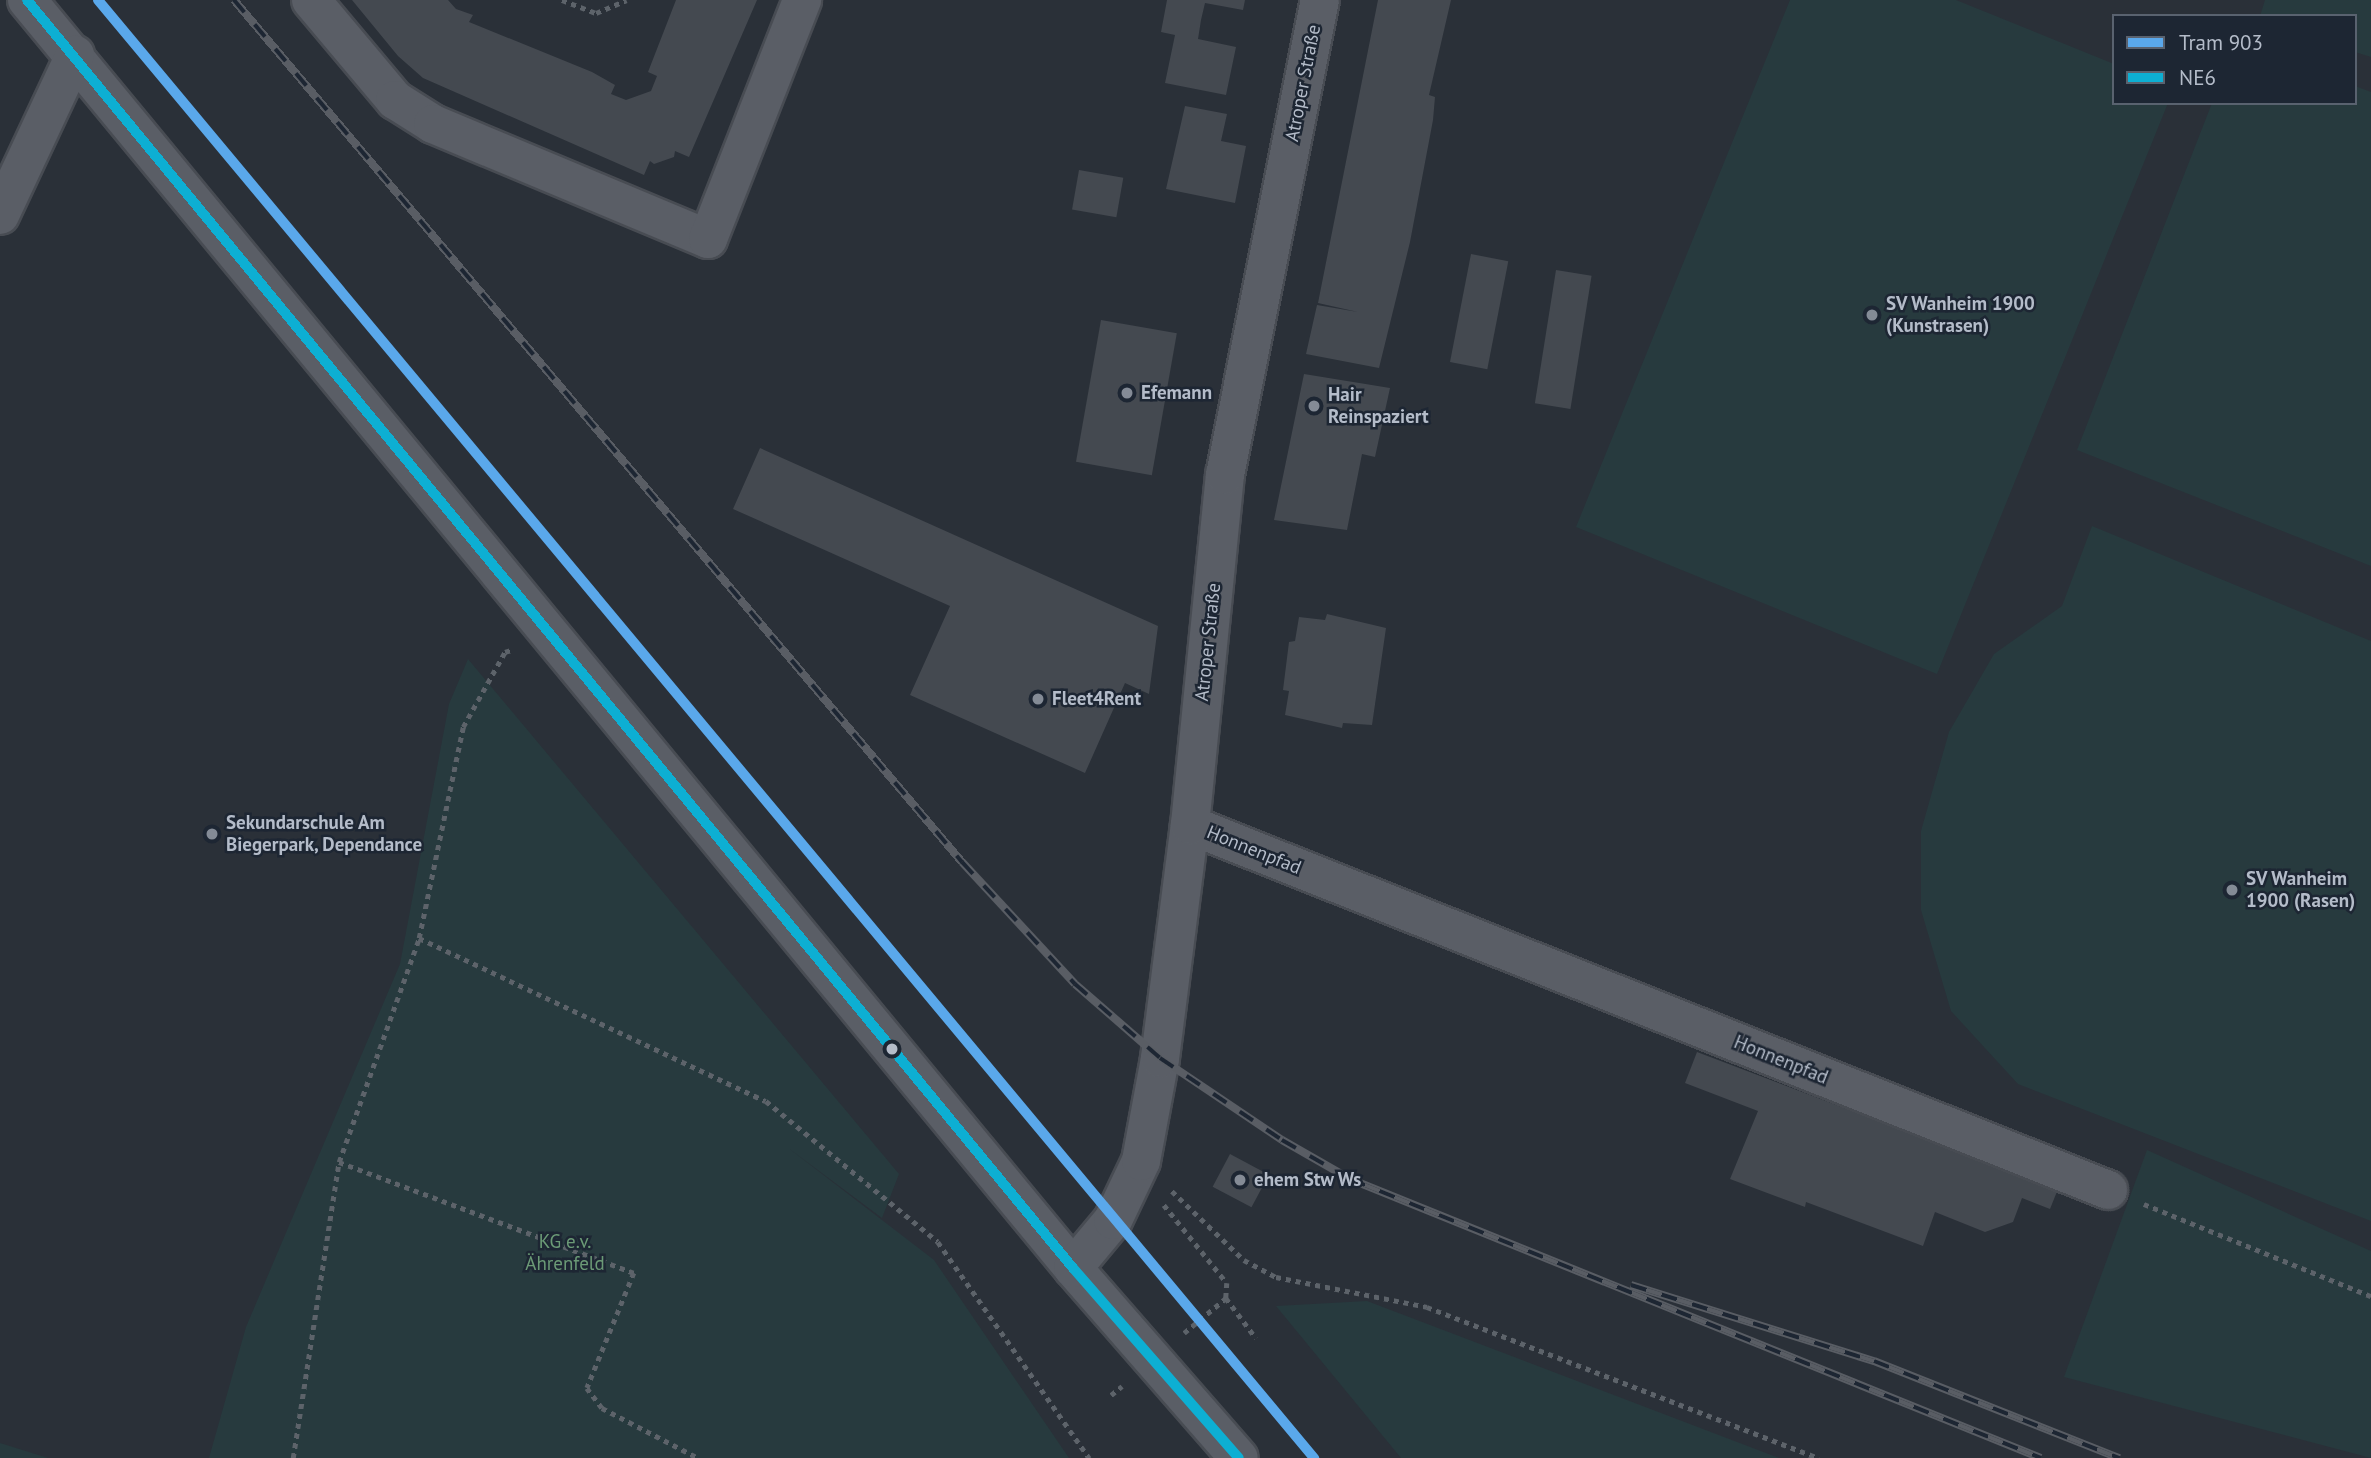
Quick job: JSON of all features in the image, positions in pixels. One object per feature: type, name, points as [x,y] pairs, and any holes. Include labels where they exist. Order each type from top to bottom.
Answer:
[{"type":"street","points":[[27,0],[557,639],[1073,1268],[1239,1458]]},
{"type":"street","points":[[311,0],[395,100],[433,124],[708,239],[802,0]]},
{"type":"street","name":"Atroper Straße","points":[[1073,1268],[1114,1220],[1139,1166],[1160,1058],[1190,825],[1225,475],[1320,0]]},
{"type":"street","points":[[0,215],[75,55]]},
{"type":"street","name":"Honnenpfad","points":[[1190,825],[2108,1190]]},
{"type":"path","points":[[562,0],[596,13],[626,0]]},
{"type":"path","points":[[293,1458],[339,1162],[419,939],[463,727],[505,652],[557,639]]},
{"type":"path","points":[[419,939],[766,1101],[938,1242],[1089,1458]]},
{"type":"path","points":[[339,1162],[634,1273],[587,1388],[602,1408],[698,1458]]},
{"type":"path","points":[[1139,1166],[1227,1283],[1226,1298]]},
{"type":"path","points":[[1139,1166],[1244,1260],[1276,1277],[1427,1307],[1819,1458]]},
{"type":"path","points":[[2108,1190],[2371,1296]]},
{"type":"green space","name":"SV Wanheim 1900 (Kunstrasen)","points":[[1790,0],[1956,0],[2112,63],[2112,105],[2167,105],[1937,674],[1576,527]]},
{"type":"green space","points":[[2265,0],[2371,0],[2371,57],[2357,53],[2357,14],[2261,14]]},
{"type":"green space","points":[[2357,87],[2371,92],[2371,566],[2077,450],[2211,105],[2357,105]]},
{"type":"green space","points":[[2092,526],[2371,641],[2371,1221],[2018,1084],[1951,1011],[1921,910],[1921,831],[1949,732],[1994,654],[2062,606]]},
{"type":"green space","name":"KG e.v. Ährenfeld","points":[[468,659],[899,1174],[882,1218],[787,1147],[934,1260],[1069,1458],[209,1458],[246,1327],[400,964],[449,704]]},
{"type":"green space","points":[[2147,1150],[2371,1251],[2371,1458],[2064,1377]]},
{"type":"green space","points":[[1367,1301],[1779,1458],[1401,1458],[1276,1306]]},
{"type":"green space","points":[[0,1443],[48,1458],[0,1458]]},
{"type":"building","points":[[352,0],[448,0],[456,9],[473,15],[469,22],[592,72],[615,85],[611,94],[626,100],[651,91],[657,76],[648,72],[676,0],[757,0],[689,157],[675,151],[674,157],[654,164],[650,161],[644,175],[423,78],[398,56]]},
{"type":"building","points":[[1167,0],[1245,0],[1243,10],[1205,3],[1201,20],[1198,39],[1236,47],[1226,95],[1165,83],[1175,35],[1161,32]]},
{"type":"building","points":[[1378,0],[1451,0],[1429,95],[1435,97],[1433,120],[1410,242],[1379,368],[1306,354],[1317,305],[1358,312],[1318,303]]},
{"type":"building","points":[[1185,106],[1227,114],[1221,141],[1246,146],[1235,203],[1166,189]]},
{"type":"building","points":[[1079,170],[1123,178],[1116,217],[1072,209]]},
{"type":"building","points":[[1471,254],[1508,261],[1487,369],[1450,362]]},
{"type":"building","points":[[1556,270],[1592,276],[1570,409],[1535,403]]},
{"type":"building","points":[[1101,320],[1177,333],[1152,475],[1076,462]]},
{"type":"building","points":[[1304,374],[1390,388],[1375,457],[1362,454],[1347,530],[1274,520]]},
{"type":"building","points":[[760,448],[1158,626],[1149,694],[1125,683],[1085,773],[910,695],[950,606],[733,509]]},
{"type":"building","points":[[1327,614],[1386,628],[1372,725],[1343,723],[1342,728],[1285,715],[1289,691],[1283,690],[1289,642],[1295,641],[1299,617],[1325,620]]},
{"type":"building","points":[[1697,1052],[2058,1189],[2050,1209],[2022,1198],[2013,1222],[1985,1232],[1935,1212],[1923,1246],[1806,1202],[1805,1207],[1730,1179],[1758,1111],[1685,1083]]},
{"type":"building","name":"ehem Stw Ws","points":[[1230,1154],[1269,1175],[1251,1207],[1213,1187]]},
{"type":"railway","points":[[234,0],[962,862],[1075,984],[1160,1058],[1282,1140],[1350,1179],[2041,1458]]},
{"type":"railway","points":[[1631,1285],[1874,1361],[2119,1458]]},
{"type":"tram line","name":"903","points":[[98,0],[1314,1458]]},
{"type":"transit line","name":"NE6","points":[[27,0],[1073,1268],[1239,1458]]},
{"type":"place","name":"SV Wanheim 1900 (Kunstrasen)","points":[[1872,315]]},
{"type":"place","name":"Efemann","points":[[1127,393]]},
{"type":"place","name":"Hair Reinspaziert","points":[[1314,406]]},
{"type":"place","name":"Fleet4Rent","points":[[1038,699]]},
{"type":"place","name":"Sekundarschule Am Biegerpark, Dependance","points":[[212,834]]},
{"type":"place","name":"SV Wanheim 1900 (Rasen)","points":[[2232,890]]},
{"type":"place","name":"ehem Stw Ws","points":[[1240,1180]]}]
